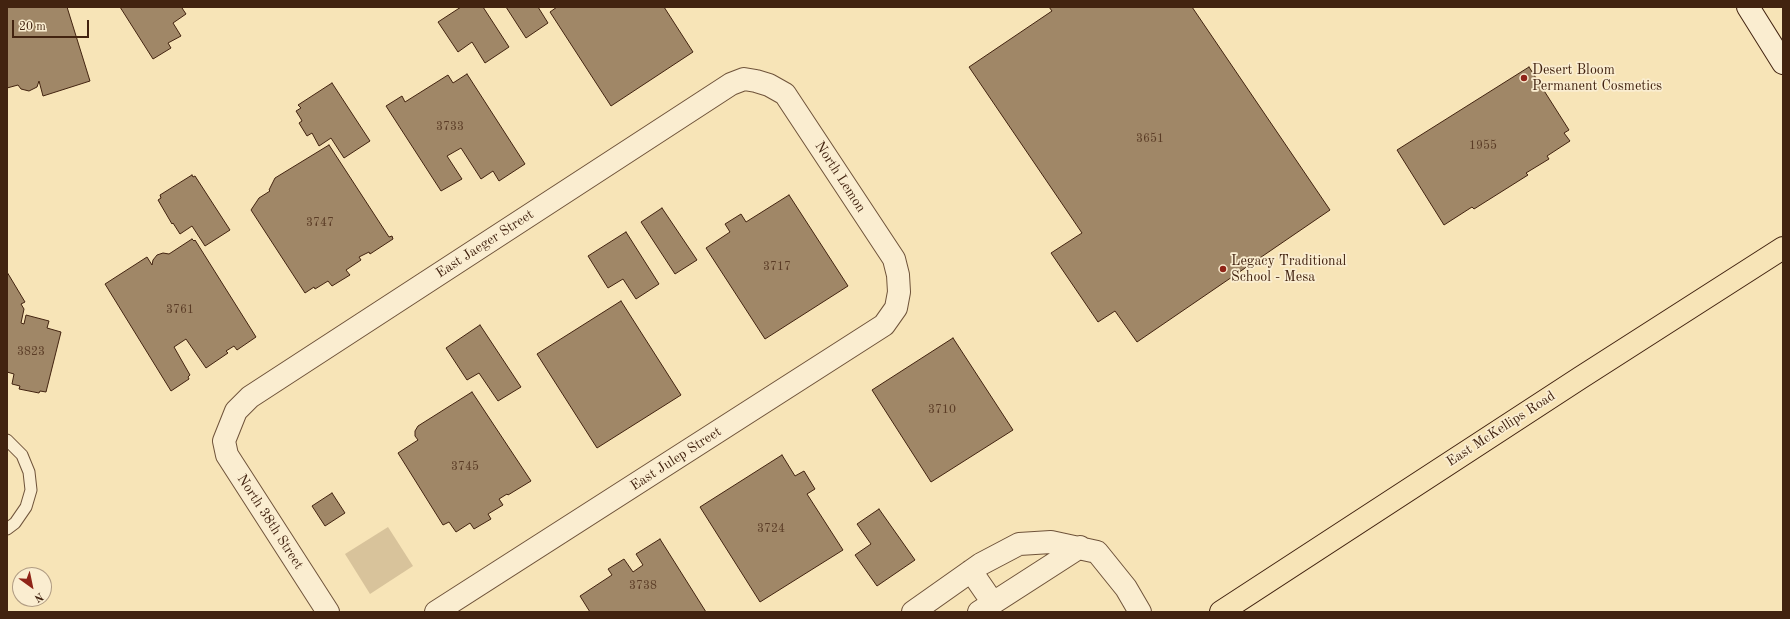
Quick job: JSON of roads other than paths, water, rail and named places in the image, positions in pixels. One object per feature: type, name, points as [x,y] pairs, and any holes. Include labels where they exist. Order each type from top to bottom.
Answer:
[{"type":"main road","name":"East McKellips Road","points":[[1221,612],[1561,390],[1783,248]]},
{"type":"street","points":[[1748,7],[1783,63]]},
{"type":"street","name":"East Jaeger Street","points":[[228,428],[236,412],[250,397],[257,392],[731,84],[744,79],[756,81]]},
{"type":"street","name":"North Lemon","points":[[756,81],[769,85],[784,94],[894,259],[898,275],[899,292]]},
{"type":"street","name":"East Julep Street","points":[[436,612],[884,325],[896,308],[899,292]]},
{"type":"street","name":"North 38th Street","points":[[228,428],[224,441],[227,455],[328,612]]},
{"type":"street","points":[[913,612],[971,571],[1019,544],[1051,542],[1080,547],[1097,552],[1126,588],[1140,612]]},
{"type":"street","points":[[971,571],[986,608],[1080,547]]},
{"type":"lane","points":[[7,440],[22,455],[29,472],[30,490],[26,507],[15,523],[7,529]]},
{"type":"place","name":"Desert Bloom Permanent Cosmetics","points":[[1524,78]]},
{"type":"place","name":"Legacy Traditional School - Mesa","points":[[1223,269]]}]
